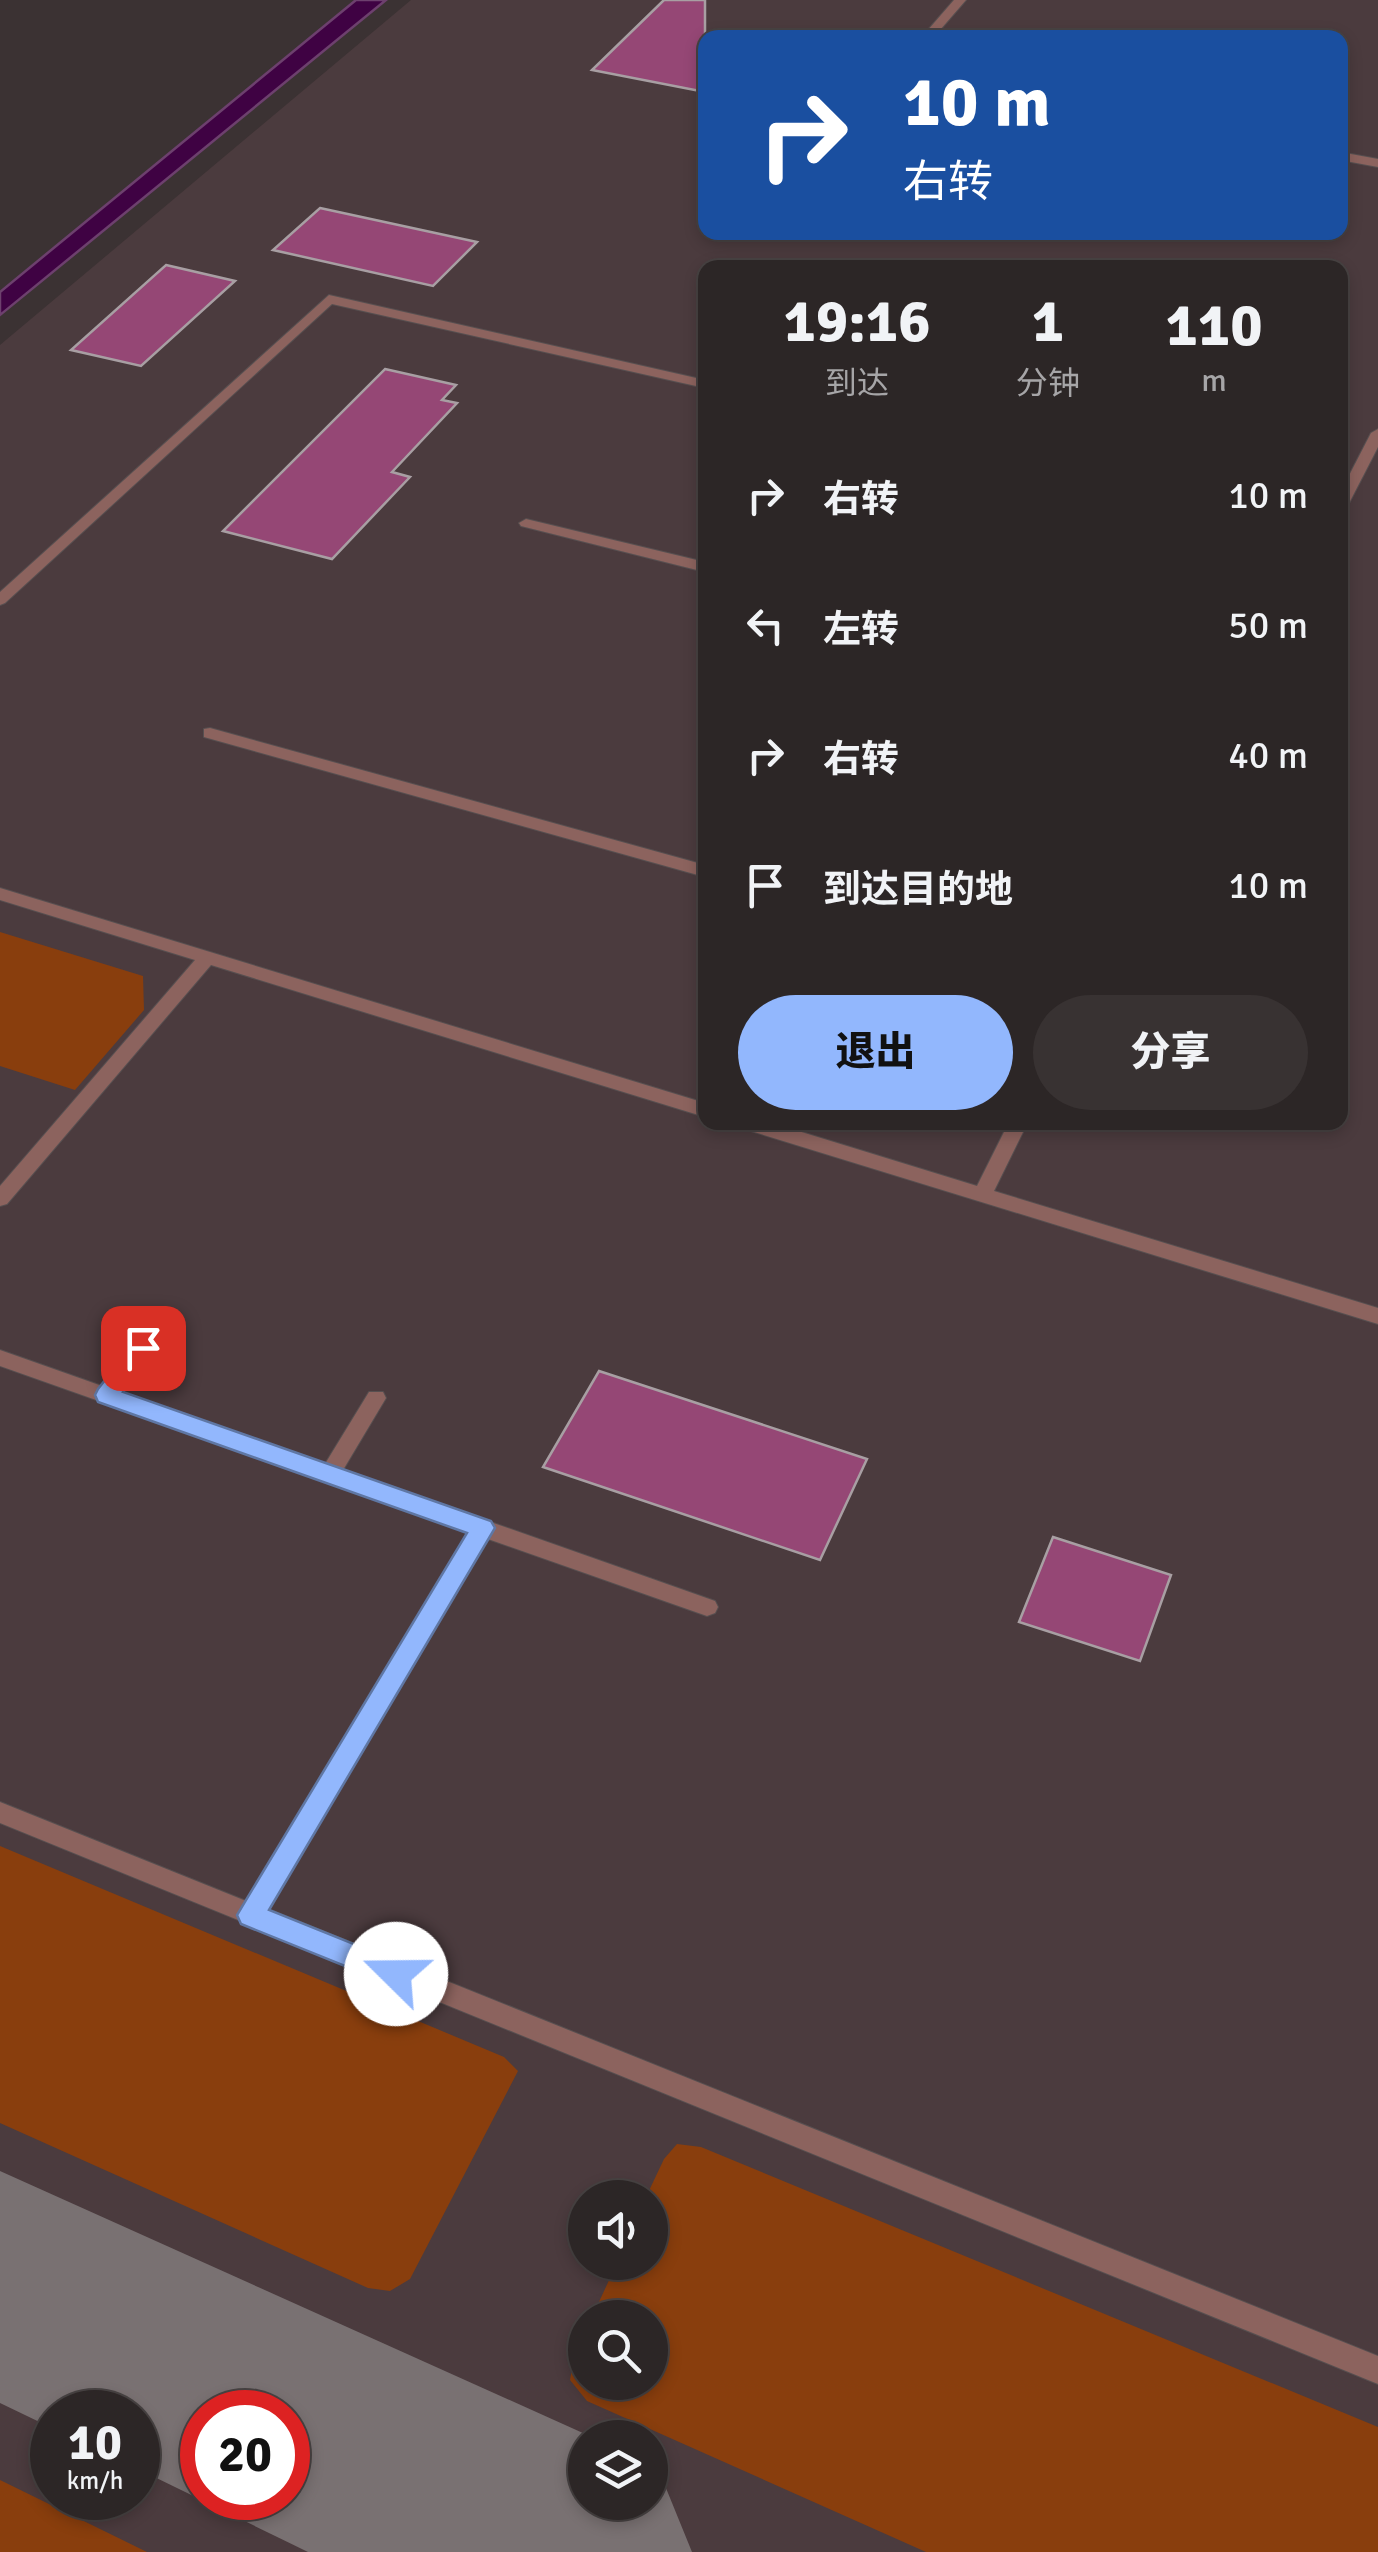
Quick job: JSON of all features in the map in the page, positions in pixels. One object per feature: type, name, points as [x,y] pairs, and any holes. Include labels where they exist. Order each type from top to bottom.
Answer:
[{"type":"lane","points":[[933,30],[960,0]]},
{"type":"lane","points":[[1348,157],[1378,163]]},
{"type":"lane","points":[[0,600],[329,299],[698,382]]},
{"type":"lane","points":[[1348,491],[1378,434]]},
{"type":"lane","points":[[526,523],[698,565]]},
{"type":"lane","points":[[210,733],[698,869]]},
{"type":"lane","points":[[0,894],[698,1108]]},
{"type":"lane","points":[[0,1199],[207,958]]},
{"type":"lane","points":[[771,1130],[1378,1316]]},
{"type":"lane","points":[[982,1195],[1016,1130]]},
{"type":"lane","points":[[107,1395],[162,1324]]},
{"type":"lane","points":[[0,1358],[707,1607]]},
{"type":"lane","points":[[330,1473],[376,1398]]},
{"type":"lane","points":[[251,1915],[482,1528]]},
{"type":"lane","points":[[0,1812],[1378,2370]]},
{"type":"shaded area","points":[[356,0],[386,0],[0,315],[0,292]]},
{"type":"shaded area","points":[[411,0],[1378,0],[1378,2552],[0,2552],[0,345]]},
{"type":"shaded area","points":[[0,932],[143,976],[144,1010],[75,1090],[0,1066]]},
{"type":"shaded area","points":[[0,1846],[504,2057],[518,2071],[410,2279],[390,2291],[368,2288],[0,2123]]},
{"type":"shaded area","points":[[677,2144],[701,2147],[1378,2427],[1378,2552],[926,2552],[668,2437],[668,2420],[630,2420],[587,2401],[668,2400],[668,2300],[600,2300],[609,2280],[668,2280],[668,2180],[654,2180]]},
{"type":"shaded area","points":[[0,2480],[30,2495],[30,2520],[82,2520],[147,2552],[0,2552]]},
{"type":"building","points":[[664,0],[705,0],[705,30],[698,30],[698,91],[592,70]]},
{"type":"building","points":[[320,208],[477,242],[433,286],[273,250]]},
{"type":"building","points":[[166,265],[235,281],[141,366],[71,350]]},
{"type":"building","points":[[385,369],[456,385],[442,400],[457,403],[392,472],[410,477],[332,559],[223,531]]},
{"type":"building","points":[[599,1371],[867,1459],[820,1560],[543,1467]]},
{"type":"building","points":[[1053,1537],[1171,1575],[1140,1661],[1019,1622]]},
{"type":"taxiway","points":[[0,2284],[227,2390]]},
{"type":"taxiway","points":[[310,2429],[571,2552]]},
{"type":"route","points":[[143,1348],[107,1395],[482,1528],[251,1915],[396,1974]]}]
